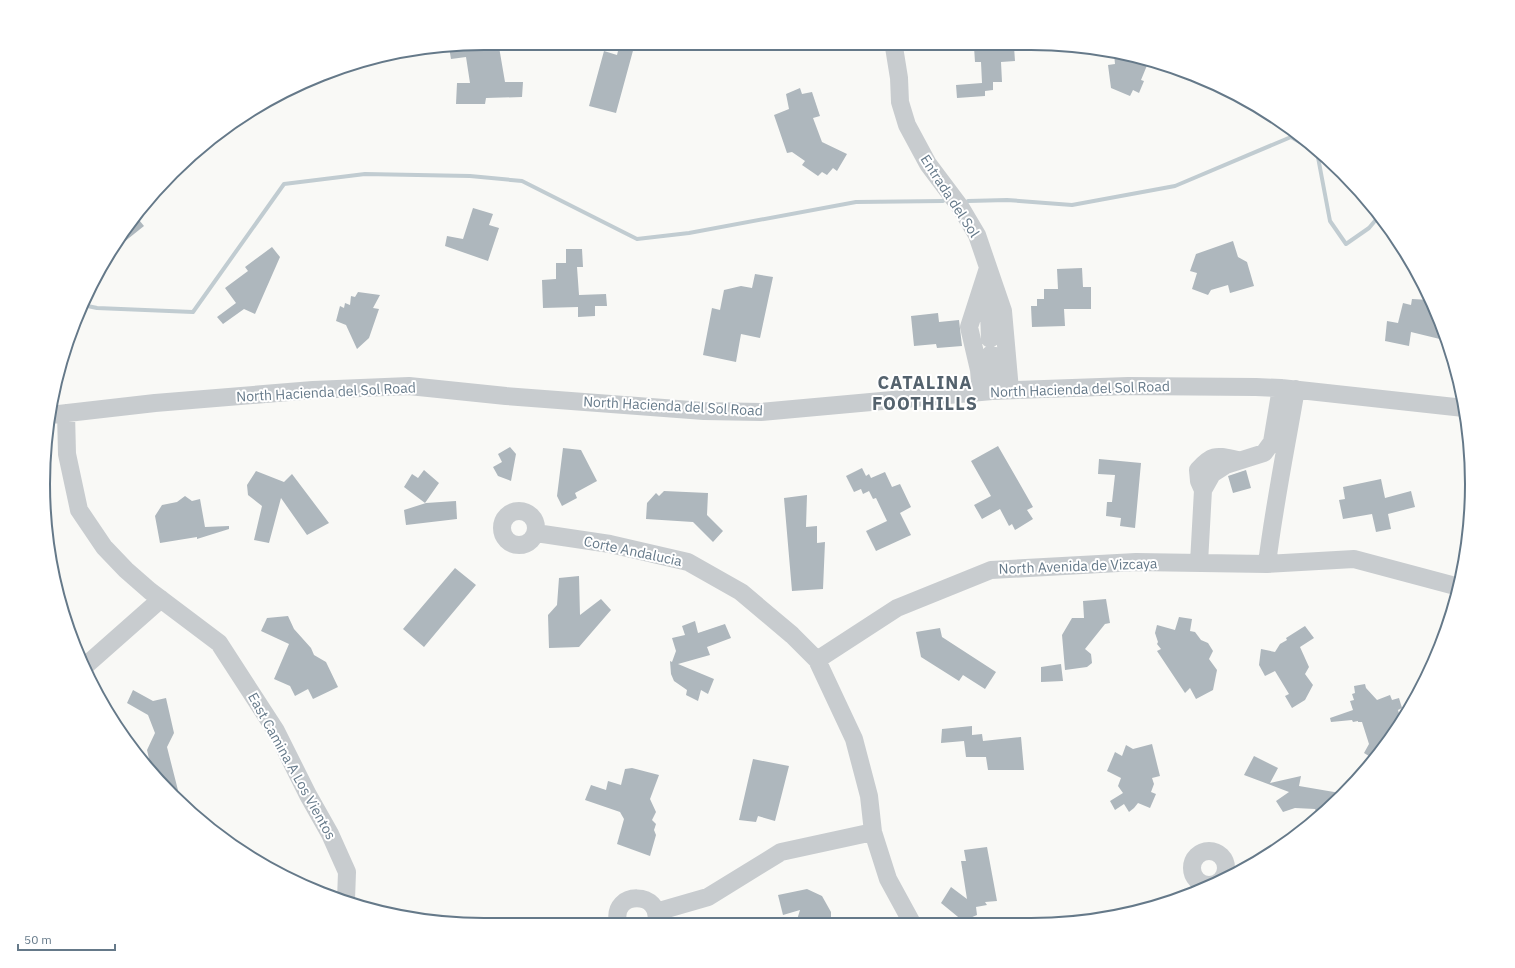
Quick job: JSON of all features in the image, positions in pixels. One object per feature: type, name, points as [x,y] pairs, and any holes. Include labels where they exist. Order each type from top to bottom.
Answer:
[{"type":"street","name":"Entrada del Sol","points":[[894,50],[899,78],[900,102],[907,125],[928,164],[961,208],[977,235],[1003,311],[995,391]]},
{"type":"street","points":[[988,268],[990,347],[995,391]]},
{"type":"street","points":[[988,268],[969,327],[978,370],[995,391]]},
{"type":"street","name":"North Hacienda del Sol Road","points":[[58,414],[155,403],[305,391],[409,386],[506,396],[704,410],[761,412],[995,391],[1128,386],[1256,387],[1288,389],[1458,407]]},
{"type":"street","points":[[1199,563],[1203,490],[1212,474],[1226,465],[1264,453],[1272,442],[1288,389]]},
{"type":"street","points":[[1267,564],[1275,505],[1283,464],[1288,389]]},
{"type":"street","name":"East Camina A Los Vientos","points":[[58,414],[79,510],[91,530],[104,547],[126,570],[161,599],[219,643],[276,731],[308,795],[330,834],[347,872],[346,896]]},
{"type":"street","points":[[1264,453],[1283,464]]},
{"type":"street","name":"Corte Andalucia","points":[[536,533],[610,544],[688,562],[741,592],[792,635],[817,660],[854,739],[868,796],[873,832],[888,879],[909,918]]},
{"type":"street","name":"North Avenida de Vizcaya","points":[[817,660],[898,608],[991,570],[1136,562],[1267,564],[1354,559],[1453,585]]},
{"type":"street","points":[[89,662],[161,599]]},
{"type":"street","points":[[618,918],[617,913],[620,907],[630,899],[636,897],[649,902],[654,906],[656,917],[708,897],[781,852],[873,832]]},
{"type":"building","points":[[500,50],[505,82],[523,82],[522,97],[486,98],[485,104],[456,104],[457,83],[470,83],[466,57],[451,59],[450,52]]},
{"type":"building","points":[[618,50],[633,50],[616,113],[589,106],[604,51],[617,55]]},
{"type":"building","points":[[974,50],[1014,50],[1015,61],[1001,62],[1002,82],[993,82],[993,90],[985,91],[985,96],[957,98],[956,85],[982,83],[981,62],[975,62]]},
{"type":"building","points":[[1114,58],[1147,66],[1141,80],[1144,81],[1139,93],[1133,90],[1130,96],[1111,88],[1108,65],[1115,64]]},
{"type":"building","points":[[800,88],[802,94],[812,92],[820,116],[813,118],[822,142],[847,154],[837,171],[833,168],[827,175],[822,172],[818,176],[802,165],[805,161],[792,152],[787,153],[774,115],[789,109],[786,94]]},
{"type":"building","points":[[473,208],[493,214],[489,225],[499,228],[488,261],[445,246],[447,236],[463,239]]},
{"type":"building","points":[[140,221],[144,226],[123,243]]},
{"type":"building","points":[[1233,241],[1238,257],[1247,262],[1254,286],[1230,293],[1228,285],[1211,290],[1208,295],[1192,289],[1197,273],[1190,271],[1196,254]]},
{"type":"building","points":[[272,247],[280,257],[255,314],[244,309],[223,324],[217,317],[236,303],[225,288],[248,271],[245,267]]},
{"type":"building","points":[[566,249],[582,249],[583,267],[577,267],[579,295],[606,294],[607,306],[595,306],[595,316],[578,317],[578,307],[543,308],[542,280],[556,279],[556,263],[566,263]]},
{"type":"building","points":[[1082,268],[1083,287],[1091,287],[1091,309],[1064,309],[1065,326],[1032,327],[1031,306],[1037,306],[1037,299],[1044,299],[1044,289],[1058,289],[1057,269]]},
{"type":"building","points":[[755,274],[773,277],[760,338],[741,334],[736,362],[703,355],[712,308],[720,310],[724,290],[741,286],[752,288]]},
{"type":"building","points":[[358,292],[380,295],[373,308],[379,309],[369,338],[357,349],[346,325],[336,321],[340,306],[344,308],[345,303],[350,305],[351,296],[355,297]]},
{"type":"building","points":[[1412,299],[1424,300],[1440,339],[1411,332],[1409,346],[1385,341],[1387,321],[1398,323],[1403,303],[1411,305]]},
{"type":"building","points":[[938,313],[939,322],[959,320],[962,346],[937,348],[936,344],[914,346],[911,316]]},
{"type":"building","points":[[998,446],[1033,507],[1027,510],[1033,519],[1015,530],[1012,524],[1009,526],[1000,509],[982,519],[974,505],[991,496],[971,461]]},
{"type":"building","points":[[510,447],[516,454],[511,481],[498,476],[493,467],[502,462],[498,454]]},
{"type":"building","points":[[563,448],[581,450],[597,481],[575,493],[577,498],[562,506],[557,496]]},
{"type":"building","points":[[1099,459],[1141,463],[1135,528],[1120,526],[1121,518],[1106,516],[1107,502],[1112,502],[1115,475],[1098,474]]},
{"type":"building","points":[[862,468],[866,476],[869,474],[871,478],[885,472],[892,487],[900,484],[911,507],[900,513],[911,535],[876,551],[866,531],[887,521],[876,498],[873,499],[869,491],[863,494],[861,489],[854,492],[846,476]]},
{"type":"building","points":[[424,470],[439,483],[425,503],[404,487],[412,474],[418,478]]},
{"type":"building","points":[[1246,470],[1251,488],[1233,493],[1228,476]]},
{"type":"building","points":[[256,471],[284,482],[292,474],[329,523],[307,535],[281,498],[269,543],[254,540],[262,506],[248,495],[247,485]]},
{"type":"building","points":[[1381,479],[1385,498],[1411,491],[1415,507],[1388,514],[1391,529],[1376,532],[1372,514],[1343,519],[1339,500],[1345,499],[1343,487]]},
{"type":"building","points":[[664,491],[708,493],[707,515],[723,531],[713,542],[693,522],[646,519],[647,503],[656,493],[659,496]]},
{"type":"building","points":[[807,495],[806,527],[817,526],[817,543],[825,542],[823,589],[792,591],[784,498]]},
{"type":"building","points":[[185,496],[192,501],[200,499],[205,527],[229,526],[229,529],[197,539],[197,537],[160,543],[155,516],[162,505],[177,502]]},
{"type":"building","points":[[456,501],[457,519],[406,525],[404,510],[426,503]]},
{"type":"building","points":[[455,568],[476,585],[424,647],[403,629]]},
{"type":"building","points":[[579,576],[580,615],[601,599],[611,610],[579,647],[549,648],[548,615],[557,605],[559,578]]},
{"type":"building","points":[[1106,599],[1110,623],[1105,624],[1085,649],[1091,654],[1092,663],[1087,667],[1065,670],[1062,635],[1072,618],[1084,618],[1083,601]]},
{"type":"building","points":[[288,616],[294,629],[311,648],[314,655],[326,662],[338,687],[313,699],[308,689],[295,696],[290,686],[274,679],[289,644],[261,631],[267,618]]},
{"type":"building","points":[[1179,617],[1192,619],[1190,631],[1195,632],[1201,640],[1208,643],[1213,651],[1209,659],[1217,670],[1213,690],[1196,699],[1190,688],[1185,693],[1157,651],[1161,649],[1157,644],[1158,642],[1155,633],[1157,625],[1175,630]]},
{"type":"building","points":[[695,621],[698,633],[725,624],[731,638],[707,647],[710,655],[678,664],[714,679],[708,694],[701,690],[698,701],[686,695],[687,690],[674,681],[671,674],[670,661],[672,662],[676,651],[672,638],[685,635],[682,626]]},
{"type":"building","points":[[1305,626],[1314,638],[1300,647],[1309,667],[1305,674],[1313,685],[1305,700],[1292,708],[1285,696],[1289,694],[1275,671],[1265,676],[1259,665],[1261,649],[1275,652],[1280,644],[1287,640],[1286,638]]},
{"type":"building","points":[[940,628],[942,637],[996,672],[985,689],[963,675],[959,681],[921,657],[916,632]]},
{"type":"building","points":[[1061,664],[1063,681],[1041,682],[1041,667]]},
{"type":"building","points":[[1365,684],[1366,688],[1377,700],[1390,695],[1392,700],[1399,698],[1402,708],[1398,710],[1399,714],[1392,725],[1369,756],[1364,753],[1369,744],[1362,722],[1353,722],[1352,720],[1331,722],[1330,718],[1353,710],[1350,701],[1354,700],[1352,694],[1355,693],[1354,686]]},
{"type":"building","points":[[133,690],[153,701],[166,698],[174,733],[167,747],[179,792],[149,759],[147,750],[155,733],[148,715],[127,703]]},
{"type":"building","points":[[972,726],[972,735],[982,734],[983,741],[1021,737],[1024,770],[988,770],[986,757],[966,757],[964,741],[941,743],[942,729]]},
{"type":"building","points":[[1152,744],[1160,776],[1152,778],[1154,784],[1151,792],[1156,794],[1150,808],[1138,803],[1129,812],[1124,804],[1115,810],[1110,801],[1123,793],[1118,786],[1121,778],[1107,771],[1115,752],[1122,756],[1126,745],[1133,749]]},
{"type":"building","points":[[1254,756],[1278,768],[1270,783],[1301,776],[1299,786],[1336,792],[1316,811],[1315,809],[1295,808],[1283,812],[1276,801],[1289,792],[1244,775]]},
{"type":"building","points":[[753,759],[789,766],[775,821],[758,816],[756,822],[739,820]]},
{"type":"building","points":[[632,768],[659,775],[650,799],[656,812],[652,820],[656,824],[654,830],[656,835],[650,856],[617,844],[624,819],[620,812],[585,800],[591,785],[606,790],[608,781],[621,785],[625,769]]},
{"type":"building","points":[[987,847],[997,901],[985,902],[987,905],[976,907],[977,915],[970,918],[959,918],[941,903],[951,887],[967,899],[961,861],[966,861],[964,850]]},
{"type":"building","points":[[807,889],[822,896],[831,912],[831,918],[798,918],[800,910],[783,915],[778,895]]},
{"type":"waterway","points":[[968,201],[1007,200],[1072,205],[1175,186],[1291,137]]},
{"type":"waterway","points":[[1318,159],[1330,221],[1346,244],[1369,228],[1375,220]]},
{"type":"waterway","points":[[88,306],[97,308],[193,312],[284,184],[365,174],[470,176],[522,181],[637,239],[689,233],[856,202],[943,201]]},
{"type":"district","name":"CATALINA FOOTHILLS","points":[[925,392]]}]
